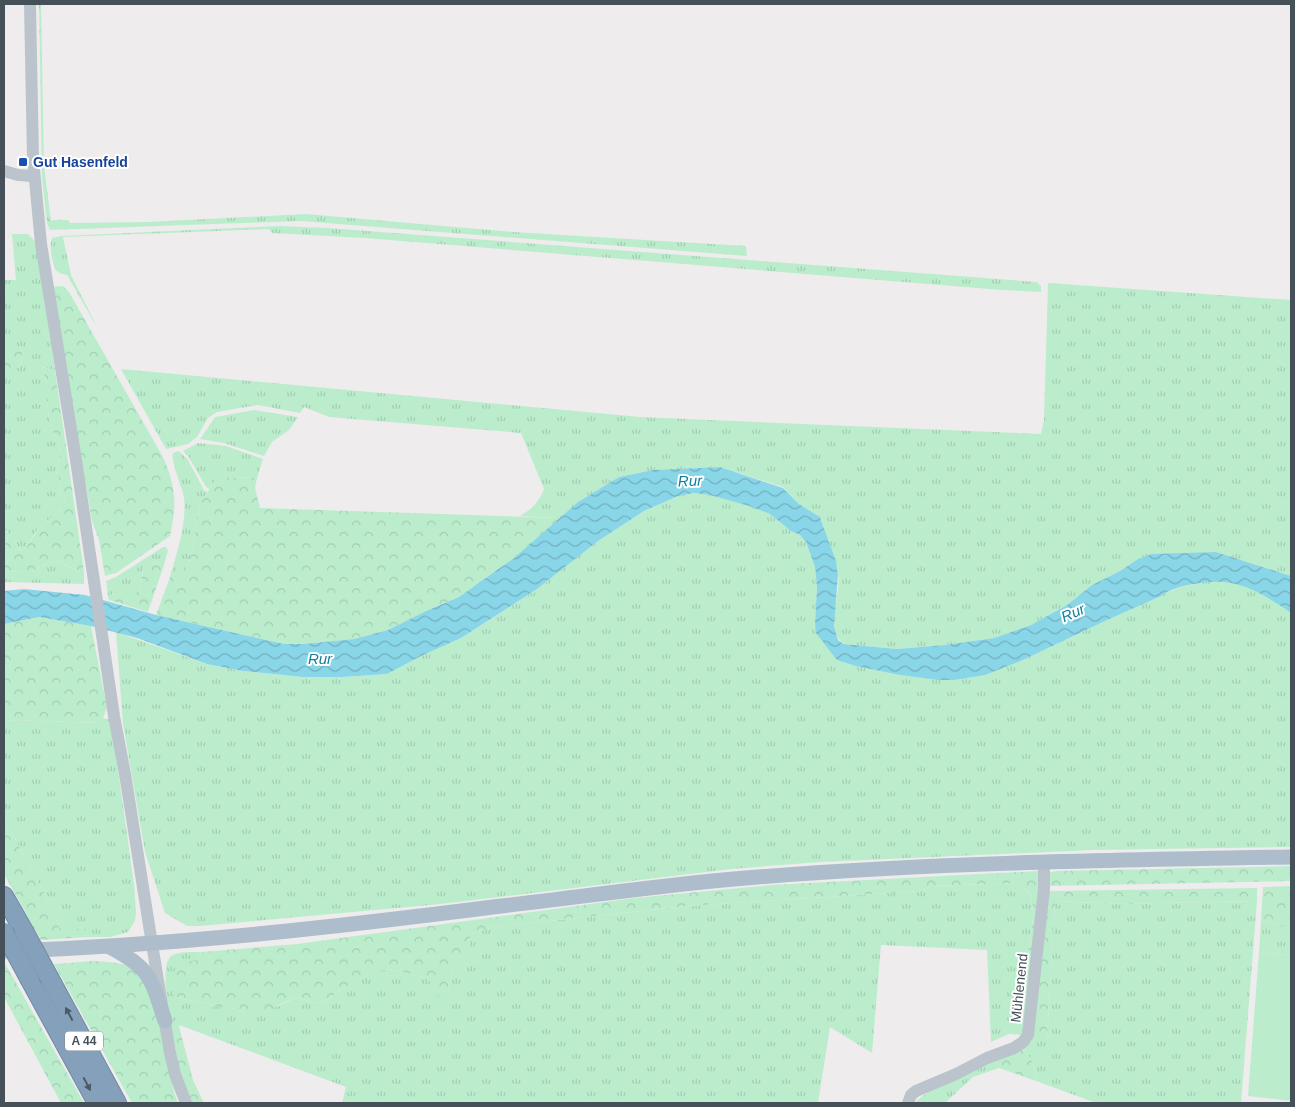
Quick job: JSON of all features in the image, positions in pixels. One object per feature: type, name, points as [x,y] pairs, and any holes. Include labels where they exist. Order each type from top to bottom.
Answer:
[{"type":"highway","name":"A 44","points":[[4,896],[118,1103]]},
{"type":"highway","name":"A 44","points":[[4,932],[97,1103]]},
{"type":"main road","points":[[4,951],[152,944],[443,914],[732,879],[889,868],[1044,862],[1291,857]]},
{"type":"main road","points":[[109,947],[125,955],[146,972],[152,982],[165,1021]]},
{"type":"street","points":[[30,4],[33,176],[46,278],[165,1021],[175,1074],[186,1103]]},
{"type":"street","points":[[4,171],[18,175],[33,176]]},
{"type":"street","name":"Mühlenend","points":[[908,1103],[911,1095],[916,1091],[987,1058],[1014,1048],[1023,1042],[1028,1035],[1044,889],[1044,862]]},
{"type":"green space","points":[[39,4],[41,4],[44,166],[51,221],[62,219],[68,220],[70,223],[148,222],[306,214],[513,232],[746,246],[747,256],[300,221],[50,230],[47,223],[42,178]]},
{"type":"green space","points":[[279,226],[328,228],[1037,282],[1041,286],[1041,292],[365,238],[272,233],[269,229],[63,237],[71,275],[98,329],[67,275],[56,270],[51,254],[52,238],[62,236]]},
{"type":"green space","points":[[12,234],[28,234],[37,245],[55,370],[42,367],[47,384],[49,419],[52,431],[58,440],[60,454],[57,469],[61,493],[65,501],[59,511],[40,527],[21,551],[6,530],[4,530],[4,368],[19,368],[23,352],[8,345],[4,348],[4,280],[16,280]]},
{"type":"green space","points":[[1048,283],[1291,300],[1291,576],[1216,552],[1138,559],[1120,571],[1092,585],[1067,605],[1031,625],[994,638],[897,649],[843,644],[837,637],[834,620],[839,582],[838,573],[823,524],[820,517],[799,504],[783,487],[720,467],[653,470],[619,477],[578,502],[560,518],[520,516],[535,505],[544,489],[521,433],[329,417],[304,407],[300,413],[258,405],[217,412],[208,418],[197,437],[188,444],[166,449],[121,369],[640,417],[1041,434],[1044,420]]},
{"type":"green space","points":[[63,286],[69,292],[163,457],[173,486],[174,514],[170,536],[116,573],[105,576],[99,540],[92,521],[52,287]]},
{"type":"green space","points":[[8,345],[23,351],[19,368],[4,368],[4,348]]},
{"type":"green space","points":[[42,367],[55,370],[84,572],[80,572],[58,561],[48,563],[32,571],[4,572],[4,530],[6,530],[21,551],[41,526],[60,510],[65,501],[61,493],[57,469],[60,454],[58,440],[52,431],[49,419],[47,384]]},
{"type":"green space","points":[[254,410],[298,417],[289,430],[272,442],[264,456],[224,443],[200,439],[215,417]]},
{"type":"green space","points":[[198,443],[226,446],[263,459],[257,478],[218,477],[209,489],[183,451]]},
{"type":"green space","points":[[179,451],[188,460],[204,490],[207,492],[201,502],[189,564],[170,577],[181,537],[185,507],[173,456],[173,453]]},
{"type":"green space","points":[[217,477],[257,478],[255,488],[260,508],[560,518],[514,558],[459,597],[388,630],[354,639],[284,644],[156,615],[170,577],[189,564],[201,502]]},
{"type":"green space","points":[[694,493],[710,495],[770,514],[791,531],[800,535],[806,542],[815,567],[817,586],[815,623],[837,660],[900,675],[954,680],[1023,660],[1165,593],[1203,582],[1222,581],[1247,586],[1264,595],[1291,613],[1291,847],[1095,850],[821,862],[731,869],[441,904],[200,926],[187,926],[165,913],[145,852],[123,724],[116,632],[207,664],[243,671],[303,677],[387,674],[461,638],[537,589],[598,541],[644,511],[678,496]]},
{"type":"green space","points":[[163,547],[166,547],[168,551],[163,568],[161,564],[153,562],[143,569],[140,593],[136,599],[128,599],[115,593],[108,596],[106,581],[116,577]]},
{"type":"green space","points":[[58,561],[79,572],[84,572],[84,584],[4,582],[4,572],[32,571],[48,563]]},
{"type":"green space","points":[[153,562],[161,564],[163,568],[148,612],[109,600],[108,596],[117,593],[128,599],[136,599],[140,593],[143,569]]},
{"type":"green space","points":[[39,617],[91,626],[107,708],[103,718],[104,723],[4,720],[4,624]]},
{"type":"green space","points":[[103,718],[111,720],[134,884],[136,912],[135,921],[128,932],[110,937],[87,937],[86,929],[60,929],[42,889],[4,819],[4,720],[103,723]]},
{"type":"green space","points":[[4,819],[42,889],[60,929],[86,929],[87,937],[41,940],[4,874]]},
{"type":"green space","points":[[1291,866],[1291,881],[1047,886],[1046,876],[1051,872],[1058,871]]},
{"type":"green space","points":[[1039,871],[1041,891],[1027,1029],[1019,1023],[1034,910],[1030,894],[1019,883],[930,886],[919,891],[687,906],[493,927],[474,933],[469,939],[469,954],[462,963],[453,968],[448,995],[443,998],[433,992],[431,983],[424,977],[388,969],[375,972],[354,982],[326,1002],[316,1003],[296,997],[262,1013],[245,1012],[228,1007],[213,1007],[210,1004],[174,997],[175,963],[198,960],[201,952],[297,944],[634,898],[771,885]]},
{"type":"green space","points":[[1019,883],[1030,894],[1034,910],[1019,1023],[1027,1029],[1025,1035],[1009,1034],[991,1042],[987,950],[881,945],[872,1053],[830,1027],[818,1103],[342,1103],[346,1087],[179,1025],[180,1030],[172,1032],[166,992],[166,970],[168,961],[174,954],[201,952],[198,960],[174,997],[210,1004],[213,1007],[228,1007],[245,1012],[279,1006],[296,997],[316,1003],[326,1002],[354,982],[375,972],[388,969],[424,977],[448,995],[453,968],[462,963],[467,957],[469,939],[474,933],[493,927],[687,906],[919,891],[930,886]]},
{"type":"green space","points":[[1291,886],[1291,929],[1261,920],[1263,887]]},
{"type":"green space","points":[[1257,888],[1257,901],[1121,904],[1055,901],[1047,1039],[1040,1040],[1032,1037],[1046,891]]},
{"type":"green space","points":[[1055,901],[1121,904],[1257,901],[1241,1103],[1096,1103],[1036,1081],[1034,1064],[1022,1047],[1032,1037],[1047,1039]]},
{"type":"green space","points":[[1261,920],[1291,929],[1291,955],[1259,952]]},
{"type":"green space","points":[[1259,952],[1291,955],[1291,1101],[1248,1096]]},
{"type":"green space","points":[[94,961],[126,965],[136,969],[144,977],[156,1010],[178,1103],[132,1103],[54,964]]},
{"type":"green space","points":[[4,965],[6,965],[84,1103],[61,1103],[4,997]]},
{"type":"green space","points":[[173,1030],[180,1030],[193,1080],[204,1103],[192,1103],[179,1068]]},
{"type":"green space","points":[[1022,1047],[1034,1064],[1036,1081],[999,1068],[994,1059]]},
{"type":"green space","points":[[994,1059],[999,1068],[973,1077],[945,1103],[915,1103],[929,1091]]},
{"type":"water","name":"Rur","points":[[720,467],[783,488],[799,504],[820,517],[836,561],[838,575],[834,626],[838,640],[843,644],[897,649],[994,638],[1031,625],[1067,605],[1092,585],[1120,571],[1138,559],[1152,554],[1216,552],[1291,576],[1291,613],[1246,587],[1222,582],[1194,584],[1172,590],[1023,660],[985,675],[954,680],[939,680],[900,675],[837,660],[816,633],[817,586],[815,567],[806,542],[800,535],[791,531],[770,514],[710,495],[694,493],[678,496],[644,511],[598,541],[537,589],[461,638],[387,674],[303,677],[243,671],[207,664],[137,638],[91,626],[39,617],[4,624],[4,591],[24,589],[85,595],[156,615],[284,644],[354,639],[388,630],[459,597],[514,558],[578,502],[619,477],[653,470]]},
{"type":"place","name":"Gut Hasenfeld","points":[[23,162]]}]
